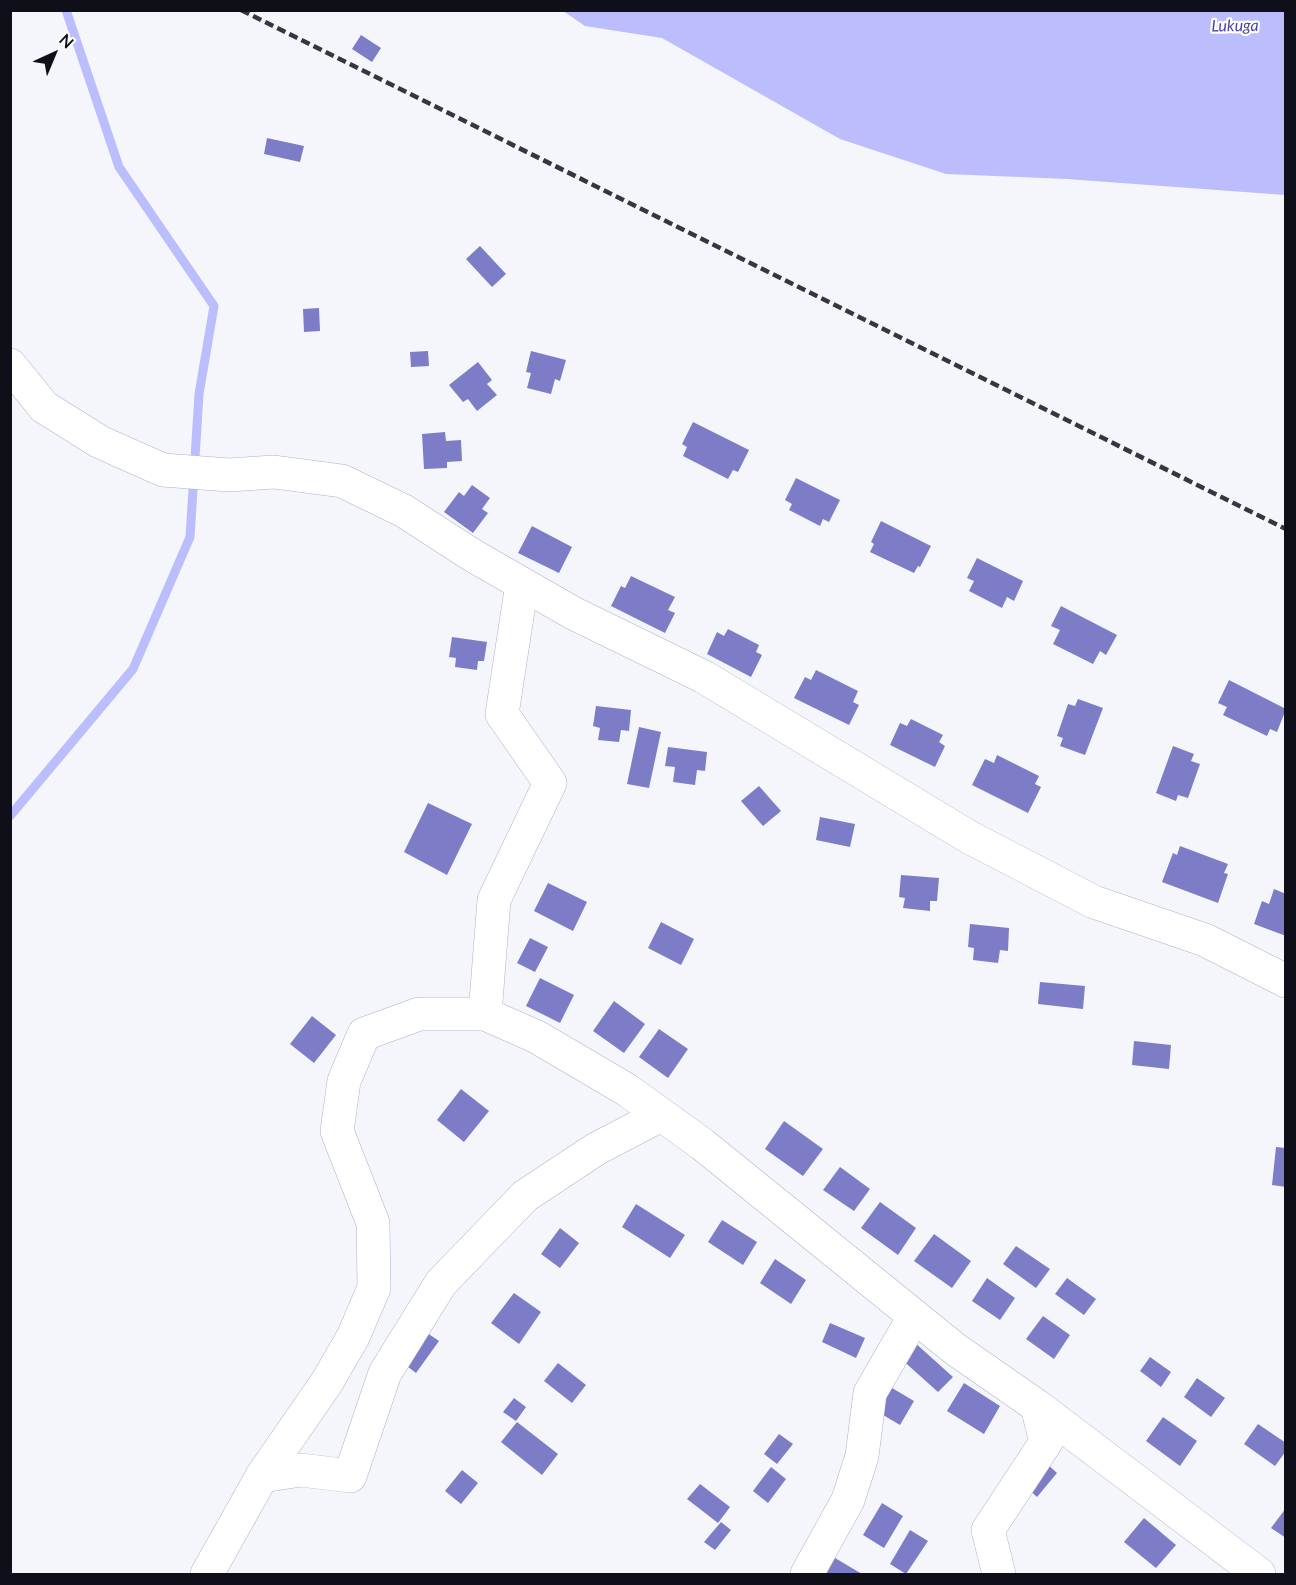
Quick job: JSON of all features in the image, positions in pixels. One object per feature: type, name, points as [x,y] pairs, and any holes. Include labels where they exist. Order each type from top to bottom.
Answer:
[{"type":"street","points":[[10,365],[44,407],[100,442],[163,470],[229,475],[274,472],[342,481],[404,511],[573,613],[704,677],[969,837],[1094,902],[1205,940],[1286,981]]},
{"type":"street","points":[[485,1014],[494,900],[550,783],[502,714],[522,584]]},
{"type":"street","points":[[207,1575],[262,1476],[348,1346],[374,1288],[373,1223],[337,1131],[344,1081],[364,1034],[419,1014],[485,1014],[537,1036],[627,1090],[702,1144],[914,1317],[1037,1406],[1259,1575]]},
{"type":"street","points":[[262,1476],[301,1470],[350,1476],[385,1373],[441,1283],[525,1196],[596,1149],[661,1115]]},
{"type":"street","points":[[807,1575],[848,1500],[862,1456],[870,1393],[914,1317]]},
{"type":"street","points":[[999,1575],[988,1530],[1046,1442],[1037,1406]]},
{"type":"water","name":"Lukuga","points":[[563,11],[1285,11],[1285,195],[1067,179],[946,174],[840,139],[662,38],[585,26]]},
{"type":"building","points":[[361,35],[381,48],[372,62],[352,49]]},
{"type":"building","points":[[267,138],[304,146],[300,162],[264,154]]},
{"type":"building","points":[[480,246],[506,274],[492,287],[466,259]]},
{"type":"building","points":[[319,308],[320,331],[304,332],[303,309]]},
{"type":"building","points":[[428,351],[429,366],[411,367],[410,352]]},
{"type":"building","points":[[531,351],[566,360],[560,381],[555,379],[551,394],[527,388],[531,373],[526,372]]},
{"type":"building","points":[[478,362],[492,380],[487,384],[497,395],[477,411],[468,399],[463,402],[449,385]]},
{"type":"building","points":[[693,422],[749,450],[738,472],[733,470],[728,479],[683,456],[687,447],[682,444]]},
{"type":"building","points":[[445,432],[446,441],[461,440],[462,461],[447,462],[447,468],[424,469],[422,434]]},
{"type":"building","points":[[796,478],[840,500],[829,522],[823,519],[820,526],[789,510],[792,504],[785,500]]},
{"type":"building","points":[[472,485],[490,498],[482,509],[488,513],[473,533],[444,512],[459,492],[464,496]]},
{"type":"building","points":[[881,521],[931,546],[920,567],[918,566],[914,573],[870,552],[874,544],[871,542]]},
{"type":"building","points":[[532,526],[572,547],[559,573],[518,553]]},
{"type":"building","points":[[977,558],[1023,581],[1014,601],[1007,597],[1002,608],[969,591],[974,581],[967,578]]},
{"type":"building","points":[[631,576],[675,597],[668,610],[675,613],[665,633],[611,606],[621,586],[625,588]]},
{"type":"building","points":[[1061,606],[1117,635],[1106,655],[1100,651],[1093,664],[1053,644],[1060,630],[1051,626]]},
{"type":"building","points":[[728,629],[759,645],[756,652],[762,655],[751,677],[707,654],[717,632],[724,636]]},
{"type":"building","points":[[452,637],[487,642],[484,661],[478,661],[477,670],[455,667],[456,658],[449,657]]},
{"type":"building","points":[[816,670],[858,691],[853,702],[859,705],[849,725],[794,698],[805,677],[811,680]]},
{"type":"building","points":[[1229,680],[1286,709],[1277,732],[1270,729],[1267,736],[1223,715],[1227,707],[1218,703]]},
{"type":"building","points":[[1078,699],[1103,708],[1085,755],[1060,746],[1063,738],[1057,736],[1068,704],[1075,706]]},
{"type":"building","points":[[596,706],[631,710],[629,731],[621,730],[619,742],[598,740],[600,728],[593,726]]},
{"type":"building","points":[[911,719],[943,735],[939,742],[945,746],[935,767],[890,745],[900,723],[907,726]]},
{"type":"building","points":[[639,727],[661,732],[649,788],[627,784]]},
{"type":"building","points":[[1173,746],[1194,754],[1191,761],[1200,764],[1188,798],[1178,795],[1176,801],[1156,793]]},
{"type":"building","points":[[668,747],[707,752],[705,771],[697,770],[695,785],[673,782],[675,767],[665,766]]},
{"type":"building","points":[[997,755],[1039,776],[1035,784],[1041,787],[1028,813],[972,785],[985,759],[994,763]]},
{"type":"building","points":[[759,786],[781,811],[763,826],[741,801]]},
{"type":"building","points":[[428,803],[472,824],[447,875],[404,852]]},
{"type":"building","points":[[820,817],[855,824],[850,847],[816,840]]},
{"type":"building","points":[[1180,846],[1228,864],[1224,873],[1228,874],[1218,903],[1162,882],[1173,853],[1177,855]]},
{"type":"building","points":[[901,875],[939,878],[937,901],[930,901],[930,911],[903,908],[905,898],[899,897]]},
{"type":"building","points":[[548,883],[587,902],[573,931],[534,911]]},
{"type":"building","points":[[1274,889],[1286,894],[1286,936],[1254,924],[1262,901],[1269,904]]},
{"type":"building","points":[[661,922],[694,939],[681,965],[648,948]]},
{"type":"building","points":[[970,924],[1009,928],[1008,951],[1000,950],[998,963],[973,960],[974,948],[968,947]]},
{"type":"building","points":[[530,938],[548,947],[535,972],[517,963]]},
{"type":"building","points":[[540,978],[574,995],[560,1023],[526,1006]]},
{"type":"building","points":[[1040,982],[1085,986],[1083,1009],[1038,1004]]},
{"type":"building","points":[[614,1001],[645,1024],[624,1053],[593,1031]]},
{"type":"building","points":[[312,1016],[336,1035],[314,1063],[290,1044]]},
{"type":"building","points":[[659,1029],[688,1049],[668,1078],[639,1057]]},
{"type":"building","points":[[1134,1041],[1171,1045],[1169,1069],[1132,1065]]},
{"type":"building","points":[[461,1089],[489,1111],[464,1142],[437,1120]]},
{"type":"building","points":[[784,1121],[823,1149],[803,1176],[765,1149]]},
{"type":"building","points":[[1276,1147],[1286,1148],[1286,1187],[1272,1185]]},
{"type":"building","points":[[840,1167],[870,1189],[854,1211],[823,1190]]},
{"type":"building","points":[[880,1202],[916,1228],[898,1255],[861,1228]]},
{"type":"building","points":[[636,1204],[685,1235],[670,1258],[622,1227]]},
{"type":"building","points":[[722,1220],[757,1242],[743,1265],[708,1242]]},
{"type":"building","points":[[560,1228],[579,1243],[560,1268],[541,1254]]},
{"type":"building","points":[[934,1234],[971,1261],[952,1288],[914,1261]]},
{"type":"building","points":[[1016,1246],[1050,1269],[1036,1288],[1003,1264]]},
{"type":"building","points":[[775,1259],[806,1280],[791,1304],[760,1283]]},
{"type":"building","points":[[987,1278],[1015,1298],[1000,1320],[972,1301]]},
{"type":"building","points":[[1067,1278],[1096,1299],[1084,1315],[1055,1294]]},
{"type":"building","points":[[514,1293],[541,1312],[519,1344],[491,1323]]},
{"type":"building","points":[[1043,1316],[1070,1335],[1054,1359],[1026,1339]]},
{"type":"building","points":[[830,1323],[865,1338],[856,1358],[822,1342]]},
{"type":"building","points":[[417,1326],[439,1341],[416,1373],[395,1357]]},
{"type":"building","points":[[913,1341],[953,1377],[938,1392],[899,1357]]},
{"type":"building","points":[[1150,1357],[1171,1372],[1161,1387],[1140,1371]]},
{"type":"building","points":[[558,1363],[586,1385],[572,1403],[544,1381]]},
{"type":"building","points":[[1197,1378],[1225,1398],[1211,1417],[1184,1397]]},
{"type":"building","points":[[964,1383],[1000,1406],[984,1434],[947,1411]]},
{"type":"building","points":[[887,1385],[914,1401],[900,1425],[873,1409]]},
{"type":"building","points":[[514,1398],[526,1407],[516,1421],[503,1412]]},
{"type":"building","points":[[1163,1417],[1197,1441],[1180,1466],[1146,1441]]},
{"type":"building","points":[[517,1422],[558,1454],[542,1475],[501,1442]]},
{"type":"building","points":[[1258,1424],[1286,1443],[1286,1451],[1275,1466],[1244,1444]]},
{"type":"building","points":[[779,1434],[793,1444],[777,1464],[764,1454]]},
{"type":"building","points":[[1045,1462],[1057,1473],[1037,1497],[1025,1486]]},
{"type":"building","points":[[771,1467],[786,1479],[768,1503],[753,1491]]},
{"type":"building","points":[[462,1470],[478,1483],[461,1504],[445,1491]]},
{"type":"building","points":[[700,1484],[730,1507],[718,1523],[687,1499]]},
{"type":"building","points":[[882,1503],[903,1516],[884,1548],[863,1535]]},
{"type":"building","points":[[1286,1508],[1286,1538],[1271,1528]]},
{"type":"building","points":[[1144,1518],[1176,1545],[1156,1568],[1124,1542]]},
{"type":"building","points":[[721,1522],[731,1530],[715,1550],[704,1542]]},
{"type":"building","points":[[910,1530],[928,1541],[906,1574],[890,1564]]},
{"type":"building","points":[[835,1558],[862,1574],[824,1574]]},
{"type":"waterway","points":[[10,816],[133,669],[190,537],[199,394],[214,306],[119,167],[66,10]]},
{"type":"railway","points":[[241,10],[1286,529]]}]
